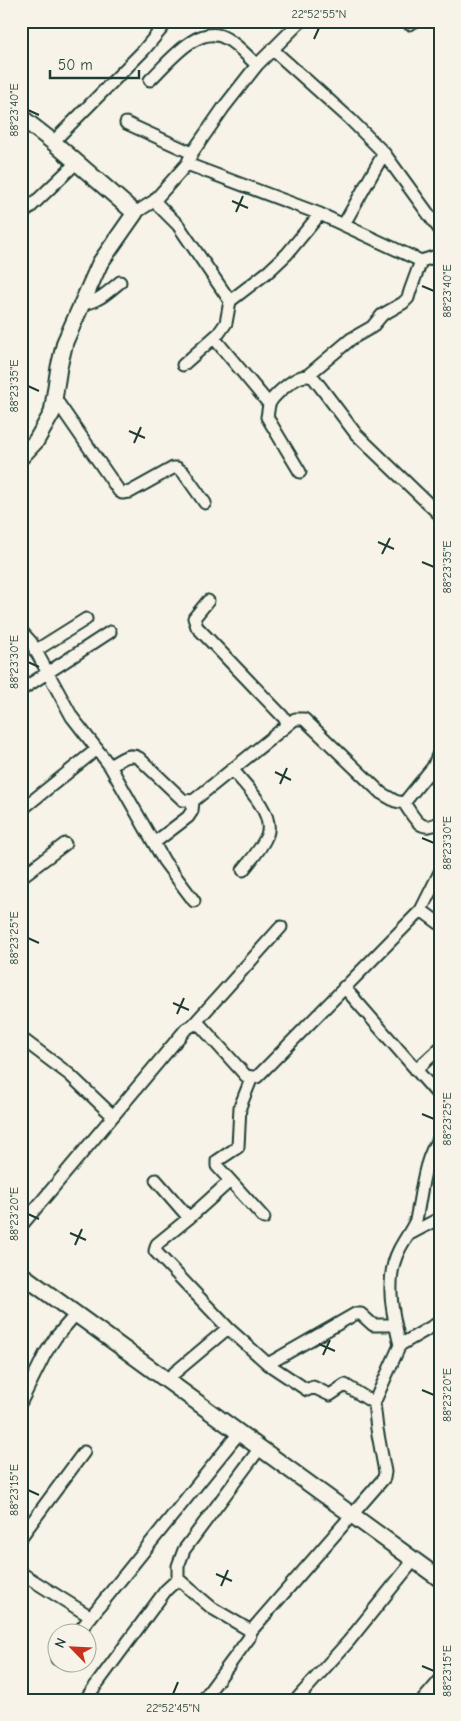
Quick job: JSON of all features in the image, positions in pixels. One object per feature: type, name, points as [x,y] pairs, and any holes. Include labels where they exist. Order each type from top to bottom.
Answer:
[{"type":"street","points":[[53,142],[137,58],[168,21]]},
{"type":"street","points":[[21,457],[36,441],[52,413],[65,342],[100,263],[134,213],[154,201],[190,159],[224,107],[257,64],[301,21]]},
{"type":"street","points":[[150,80],[191,41],[207,35],[218,34],[227,39],[257,64]]},
{"type":"street","points":[[272,49],[350,119],[384,153],[440,230]]},
{"type":"street","points":[[21,117],[53,142],[134,213]]},
{"type":"street","points":[[126,123],[190,159],[344,224],[420,261],[440,255]]},
{"type":"street","points":[[344,224],[384,153]]},
{"type":"street","points":[[21,216],[76,163]]},
{"type":"street","points":[[154,201],[178,225],[230,301]]},
{"type":"street","points":[[183,365],[214,338],[226,323],[230,301],[269,271],[287,254],[320,214]]},
{"type":"street","points":[[307,376],[351,339],[372,327],[382,315],[403,302],[410,291],[420,261]]},
{"type":"street","points":[[82,304],[92,303],[99,299],[120,282]]},
{"type":"street","points":[[214,338],[269,404]]},
{"type":"street","points":[[300,472],[268,417],[269,404],[275,395],[300,377],[307,376],[313,377],[356,434],[440,515]]},
{"type":"street","points":[[54,397],[119,491],[130,492],[173,468],[177,468],[183,472],[205,504]]},
{"type":"street","points":[[208,601],[194,618],[197,627],[288,723]]},
{"type":"street","points":[[35,650],[86,619]]},
{"type":"street","points":[[21,631],[35,650],[72,717],[110,766],[164,862],[194,901]]},
{"type":"street","points":[[21,690],[110,632]]},
{"type":"street","points":[[110,766],[129,755],[135,755],[182,800],[193,801],[288,723],[295,719],[304,719],[381,793],[395,801],[404,803],[420,824],[426,828],[440,822]]},
{"type":"street","points":[[21,810],[97,749]]},
{"type":"street","points":[[404,803],[432,766],[440,750]]},
{"type":"street","points":[[432,766],[440,780]]},
{"type":"street","points":[[232,769],[259,802],[266,816],[268,826],[267,835],[261,846],[243,870]]},
{"type":"street","points":[[154,843],[188,817],[192,811],[193,801]]},
{"type":"street","points":[[21,876],[65,844]]},
{"type":"street","points":[[194,1024],[201,1026],[246,1076],[257,1076],[421,910],[440,872]]},
{"type":"street","points":[[421,910],[440,924]]},
{"type":"street","points":[[21,1226],[186,1029],[194,1024],[281,927]]},
{"type":"street","points":[[344,987],[440,1097]]},
{"type":"street","points":[[21,1038],[70,1075],[113,1116]]},
{"type":"street","points":[[416,1070],[440,1048]]},
{"type":"street","points":[[252,1077],[240,1106],[238,1147],[217,1161],[217,1166],[264,1218]]},
{"type":"street","points":[[400,1345],[390,1288],[392,1270],[398,1251],[416,1220],[428,1158],[440,1137]]},
{"type":"street","points":[[156,1180],[190,1218]]},
{"type":"street","points":[[230,1181],[190,1218],[157,1244],[155,1251],[228,1328],[268,1364],[307,1390],[313,1387],[330,1396],[345,1385],[374,1403]]},
{"type":"street","points":[[408,1235],[440,1218]]},
{"type":"street","points":[[21,1274],[440,1579]]},
{"type":"street","points":[[21,1402],[45,1354],[56,1337],[76,1314]]},
{"type":"street","points":[[268,1364],[355,1314],[361,1314],[373,1325],[395,1325]]},
{"type":"street","points":[[203,1700],[249,1638],[251,1631],[384,1478],[386,1472],[374,1403],[400,1345],[440,1322]]},
{"type":"street","points":[[166,1380],[228,1328]]},
{"type":"street","points":[[85,1624],[239,1433]]},
{"type":"street","points":[[85,1700],[166,1590],[178,1579],[178,1566],[184,1550],[260,1448]]},
{"type":"street","points":[[21,1536],[84,1452]]},
{"type":"street","points":[[296,1700],[348,1642],[414,1560]]},
{"type":"street","points":[[21,1573],[91,1617]]},
{"type":"street","points":[[178,1579],[212,1608],[251,1631]]},
{"type":"street","points":[[423,1700],[440,1680]]}]
